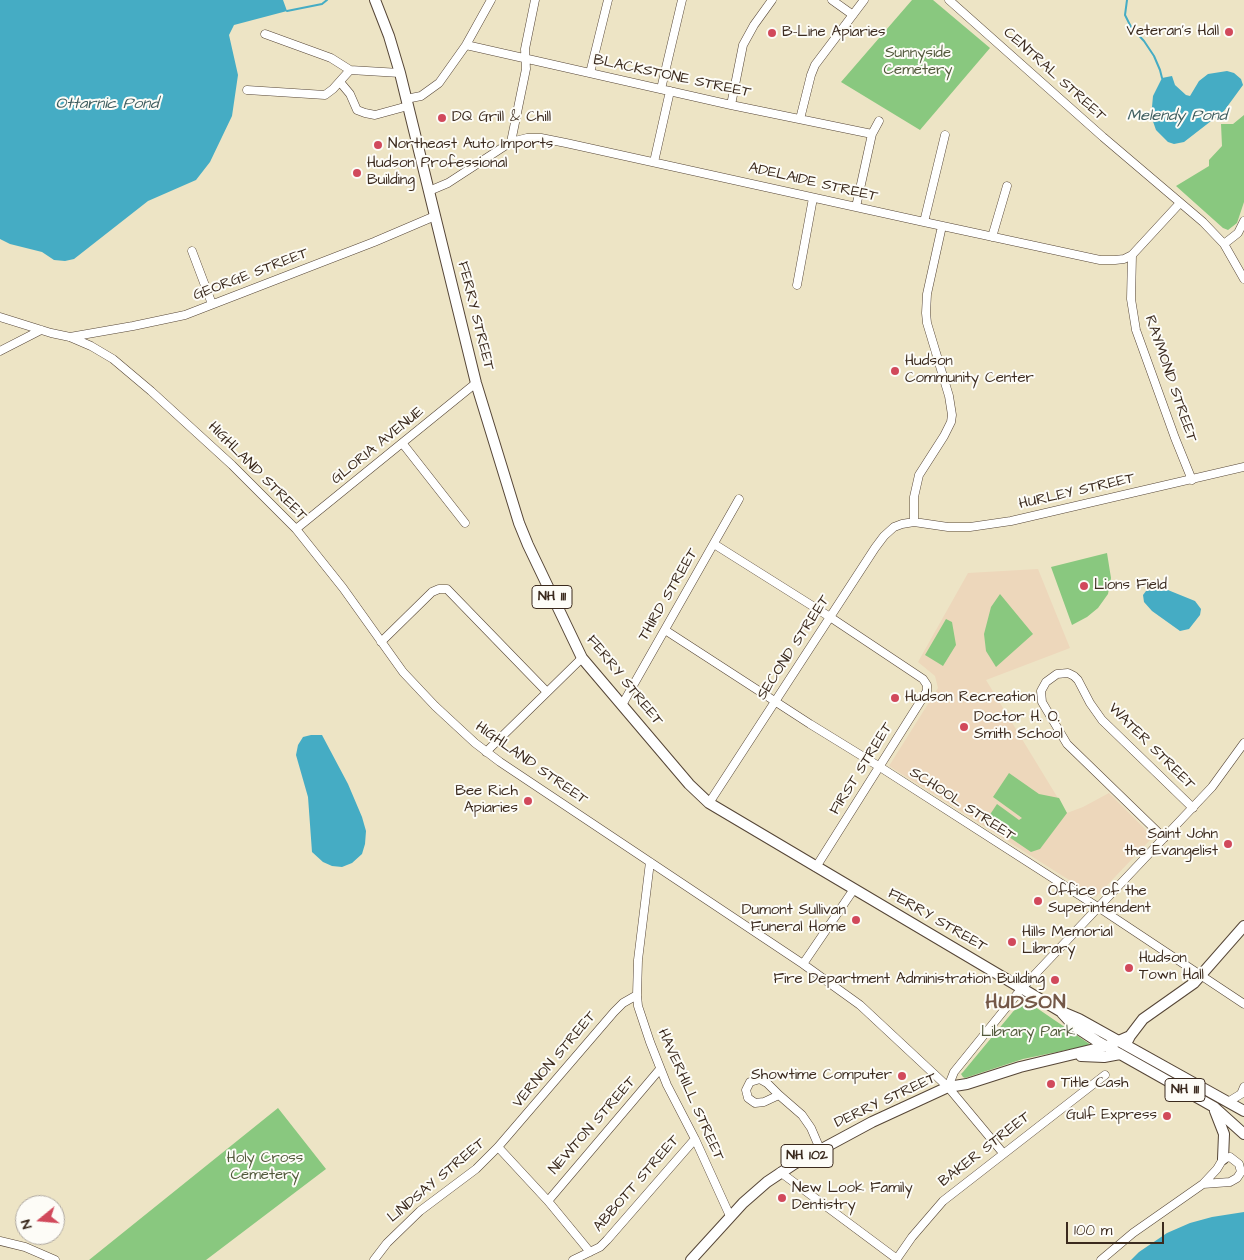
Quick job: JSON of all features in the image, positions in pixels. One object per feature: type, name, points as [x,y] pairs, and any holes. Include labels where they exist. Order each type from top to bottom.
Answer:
[{"type":"main road","name":"FERRY STREET","points":[[375,0],[389,36],[400,73],[476,383],[523,534],[582,658],[689,784],[709,803],[1060,1011],[1079,1019],[1243,1110]]},
{"type":"main road","points":[[1124,1044],[1143,1019],[1188,989],[1244,926]]},
{"type":"main road","name":"FERRY STREET","points":[[1060,1011],[1074,1026],[1107,1046],[1124,1044],[1214,1107],[1244,1134]]},
{"type":"main road","name":"DERRY STREET","points":[[1073,1055],[1104,1057],[1124,1044]]},
{"type":"main road","name":"DERRY STREET","points":[[691,1260],[730,1216],[755,1192],[780,1172],[888,1114],[948,1087],[967,1084],[1020,1067],[1107,1046]]},
{"type":"main road","points":[[1214,1107],[1224,1134],[1223,1159]]},
{"type":"street","points":[[340,82],[350,94],[357,110],[365,114],[375,114],[421,96],[434,88],[444,78],[466,45],[491,0]]},
{"type":"street","points":[[511,142],[526,69],[525,49],[535,0]]},
{"type":"street","points":[[590,73],[608,0]]},
{"type":"street","points":[[661,89],[682,0]]},
{"type":"street","points":[[731,105],[743,45],[754,25],[772,0]]},
{"type":"street","points":[[832,0],[852,15]]},
{"type":"street","points":[[800,119],[815,65],[864,0]]},
{"type":"street","name":"CENTRAL STREET","points":[[949,0],[1103,137],[1203,222],[1224,244],[1244,279]]},
{"type":"street","points":[[265,34],[331,58],[350,70],[400,73]]},
{"type":"street","name":"BLACKSTONE STREET","points":[[466,45],[731,105],[872,134]]},
{"type":"street","points":[[247,90],[324,95],[340,82],[350,70]]},
{"type":"street","points":[[654,162],[670,91]]},
{"type":"street","points":[[856,207],[872,134],[879,120]]},
{"type":"street","points":[[924,222],[945,135]]},
{"type":"street","name":"ADELAIDE STREET","points":[[429,191],[448,184],[511,142],[527,138],[557,141],[1100,260],[1124,259],[1132,254]]},
{"type":"street","points":[[992,237],[1006,186]]},
{"type":"street","points":[[797,285],[813,198]]},
{"type":"street","points":[[1132,254],[1180,203]]},
{"type":"street","name":"GEORGE STREET","points":[[70,337],[185,315],[365,246],[435,216]]},
{"type":"street","points":[[1224,244],[1238,233],[1244,221]]},
{"type":"street","points":[[914,522],[914,497],[919,474],[944,436],[951,422],[952,414],[950,396],[927,323],[926,313],[927,294],[942,226]]},
{"type":"street","points":[[192,251],[212,304]]},
{"type":"street","name":"RAYMOND STREET","points":[[1132,254],[1131,299],[1136,330],[1192,480]]},
{"type":"street","name":"HIGHLAND STREET","points":[[0,317],[70,337],[104,354],[151,391],[232,465],[296,529],[343,588],[402,672],[486,752],[803,964],[860,1006],[948,1087],[1003,1153]]},
{"type":"street","points":[[0,351],[41,330]]},
{"type":"street","name":"GLORIA AVENUE","points":[[296,529],[476,383]]},
{"type":"street","points":[[402,444],[465,523]]},
{"type":"street","name":"HURLEY STREET","points":[[914,522],[948,527],[970,527],[1011,521],[1244,467]]},
{"type":"street","name":"THIRD STREET","points":[[622,705],[740,499]]},
{"type":"street","name":"SECOND STREET","points":[[709,803],[884,536],[894,527],[914,522]]},
{"type":"street","points":[[714,544],[830,617]]},
{"type":"street","points":[[381,642],[432,592],[439,588],[447,589],[546,691]]},
{"type":"street","name":"FIRST STREET","points":[[816,867],[927,691],[927,685],[923,679],[830,617]]},
{"type":"street","name":"SCHOOL STREET","points":[[665,630],[880,767],[1244,1004]]},
{"type":"street","points":[[486,752],[546,691],[582,658]]},
{"type":"street","name":"WATER STREET","points":[[1164,838],[1064,739],[1042,702],[1041,691],[1043,685],[1057,674],[1063,673],[1074,676],[1102,720],[1193,808]]},
{"type":"street","points":[[948,1087],[954,1072],[1022,988],[1193,808],[1220,778],[1244,743]]},
{"type":"street","name":"HAVERHILL STREET","points":[[650,862],[638,960],[637,995],[641,1017],[660,1069],[695,1139],[730,1216]]},
{"type":"street","points":[[803,964],[854,889]]},
{"type":"street","name":"VERNON STREET","points":[[498,1147],[614,1012],[623,1003],[637,995]]},
{"type":"street","name":"NEWTON STREET","points":[[548,1201],[660,1069]]},
{"type":"street","name":"BAKER STREET","points":[[896,1259],[943,1201],[1105,1075]]},
{"type":"street","points":[[1228,1102],[1242,1090]]},
{"type":"street","points":[[1242,1090],[1243,1110]]},
{"type":"street","points":[[779,1094],[802,1115],[811,1128],[820,1149]]},
{"type":"street","name":"ABBOTT STREET","points":[[573,1260],[590,1252],[607,1240],[695,1139]]},
{"type":"street","points":[[498,1147],[548,1201],[590,1252]]},
{"type":"street","name":"LINDSAY STREET","points":[[374,1260],[387,1243],[420,1211],[476,1169],[498,1147]]},
{"type":"street","points":[[1101,1260],[1133,1232],[1203,1184],[1217,1169],[1223,1159],[1230,1158],[1240,1164],[1241,1172],[1237,1178],[1230,1182],[1203,1184]]},
{"type":"street","points":[[780,1172],[896,1259]]},
{"type":"street","points":[[0,1240],[55,1260]]},
{"type":"shaded area","name":"Doctor H. O. Smith School","points":[[1038,569],[1070,648],[986,680],[1067,813],[1109,793],[1152,836],[1096,897],[889,766],[938,688],[935,676],[918,662],[968,573]]},
{"type":"green space","name":"Sunnyside Cemetery","points":[[912,0],[933,0],[990,48],[920,130],[841,82]]},
{"type":"green space","points":[[1244,115],[1244,202],[1237,223],[1228,230],[1223,228],[1176,186],[1209,166],[1209,160],[1222,146],[1221,124],[1233,124]]},
{"type":"green space","name":"Lions Field","points":[[1107,553],[1111,578],[1108,594],[1098,608],[1087,617],[1072,625],[1051,567]]},
{"type":"green space","points":[[1000,594],[1033,634],[996,667],[986,651],[984,634],[991,607]]},
{"type":"green space","points":[[946,619],[952,622],[956,645],[943,666],[925,655]]},
{"type":"green space","points":[[1009,773],[1039,794],[1059,798],[1067,813],[1040,849],[1031,852],[1009,837],[1011,833],[989,816],[997,804],[1019,820],[1022,818],[993,797]]},
{"type":"green space","name":"Library Park","points":[[1024,1001],[1091,1045],[1023,1059],[965,1078],[963,1077],[961,1074],[1021,1002]]},
{"type":"green space","name":"Holy Cross Cemetery","points":[[278,1108],[326,1169],[206,1260],[89,1260]]},
{"type":"water","name":"Ottarnic Pond","points":[[0,0],[283,0],[287,11],[234,25],[229,35],[238,75],[232,116],[210,162],[196,180],[148,201],[74,259],[65,261],[54,260],[42,252],[10,244],[0,239]]},
{"type":"water","name":"Melendy Pond","points":[[1227,71],[1234,73],[1241,79],[1243,85],[1224,111],[1184,142],[1174,144],[1168,142],[1156,130],[1150,113],[1153,96],[1162,78],[1172,76],[1175,85],[1186,95],[1190,96],[1199,81],[1208,74]]},
{"type":"water","points":[[1158,586],[1195,601],[1201,609],[1200,615],[1189,629],[1180,631],[1152,611],[1144,602],[1143,595],[1146,591]]},
{"type":"water","points":[[322,735],[348,784],[366,831],[362,854],[352,863],[342,867],[332,866],[323,862],[312,852],[308,797],[296,755],[298,745],[303,737]]},
{"type":"water","points":[[1244,1212],[1244,1260],[1131,1260],[1139,1252],[1167,1233],[1190,1223]]},
{"type":"waterway","points":[[287,11],[322,4],[327,0]]},
{"type":"waterway","points":[[1127,0],[1125,15],[1131,27],[1154,56],[1162,78]]},
{"type":"place","name":"Veteran's Hall","points":[[1229,32]]},
{"type":"place","name":"B-Line Apiaries","points":[[772,33]]},
{"type":"place","name":"DQ Grill & Chill","points":[[442,118]]},
{"type":"place","name":"Northeast Auto Imports","points":[[378,145]]},
{"type":"place","name":"Hudson Professional Building","points":[[357,173]]},
{"type":"place","name":"Hudson Community Center","points":[[895,371]]},
{"type":"place","name":"Lions Field","points":[[1084,586]]},
{"type":"place","name":"Hudson Recreation","points":[[895,698]]},
{"type":"place","name":"Doctor H. O. Smith School","points":[[964,727]]},
{"type":"place","name":"Bee Rich Apiaries","points":[[528,801]]},
{"type":"place","name":"Saint John the Evangelist","points":[[1228,844]]},
{"type":"place","name":"Office of the Superintendent","points":[[1038,901]]},
{"type":"place","name":"Dumont Sullivan Funeral Home","points":[[856,920]]},
{"type":"place","name":"Hills Memorial Library","points":[[1012,942]]},
{"type":"place","name":"Hudson Town Hall","points":[[1129,968]]},
{"type":"place","name":"Fire Department Administration Building","points":[[1055,980]]},
{"type":"place","name":"Showtime Computer","points":[[902,1076]]},
{"type":"place","name":"Title Cash","points":[[1051,1084]]},
{"type":"place","name":"Gulf Express","points":[[1167,1116]]},
{"type":"place","name":"New Look Family Dentistry","points":[[782,1198]]},
{"type":"district","name":"HUDSON","points":[[1026,1004]]}]
